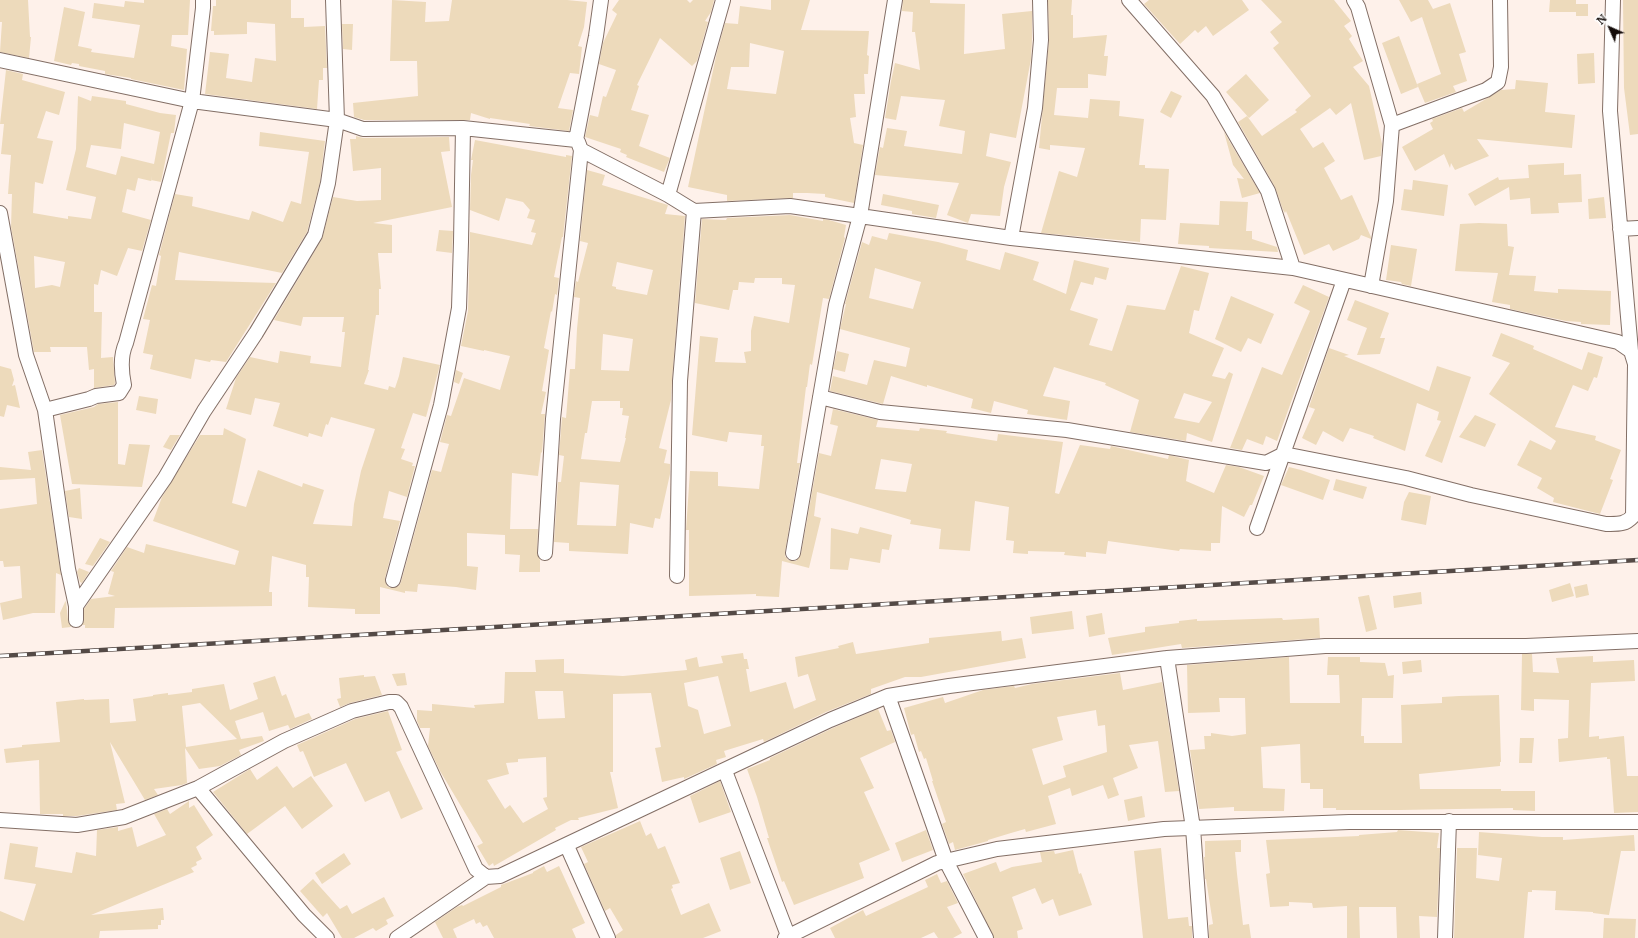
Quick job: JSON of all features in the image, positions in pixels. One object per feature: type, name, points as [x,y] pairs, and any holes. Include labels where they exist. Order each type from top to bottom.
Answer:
[{"type":"street","points":[[45,410],[96,396],[119,393],[124,385],[122,376],[122,353],[128,336],[192,101],[204,8],[203,0]]},
{"type":"street","points":[[76,606],[165,478],[204,411],[256,333],[315,235],[328,183],[337,120],[333,0]]},
{"type":"street","points":[[545,553],[553,420],[579,145],[601,0]]},
{"type":"street","points":[[668,195],[723,0]]},
{"type":"street","points":[[792,552],[836,305],[860,216],[895,0]]},
{"type":"street","points":[[1011,238],[1034,108],[1042,40],[1040,0]]},
{"type":"street","points":[[1129,0],[1213,96],[1268,191],[1293,268]]},
{"type":"street","points":[[1354,0],[1358,6],[1392,125],[1386,201],[1371,286]]},
{"type":"street","points":[[1392,125],[1486,90],[1498,82],[1501,67],[1500,0]]},
{"type":"street","points":[[820,397],[880,412],[1067,430],[1266,463],[1284,454],[1406,478],[1471,495],[1606,524],[1621,524],[1627,522],[1633,516],[1636,435],[1635,364],[1631,351],[1610,111],[1613,0]]},
{"type":"street","points":[[0,60],[192,101],[337,120],[363,129],[463,128],[579,145],[694,211],[790,206],[1011,238],[1293,268],[1618,342],[1631,351]]},
{"type":"street","points":[[393,580],[441,405],[459,308],[463,128]]},
{"type":"street","points":[[677,576],[680,381],[694,211]]},
{"type":"street","points":[[0,213],[26,355],[45,410],[68,569],[76,606],[76,620]]},
{"type":"street","points":[[1620,229],[1638,228]]},
{"type":"street","points":[[1257,528],[1344,280]]},
{"type":"street","points":[[397,938],[486,877],[500,876],[725,771],[830,720],[888,696],[949,686],[1167,658],[1325,646],[1526,646],[1638,641]]},
{"type":"street","points":[[1167,658],[1193,828],[1201,938]]},
{"type":"street","points":[[888,696],[946,861],[986,938]]},
{"type":"street","points":[[0,820],[77,825],[124,816],[198,788],[284,741],[352,711],[389,702],[396,702],[401,708],[476,869],[486,877]]},
{"type":"street","points":[[725,771],[788,937],[937,863],[997,849],[1164,829],[1349,822],[1638,822]]},
{"type":"street","points":[[198,788],[304,915],[327,938]]},
{"type":"street","points":[[1445,938],[1449,821]]},
{"type":"street","points":[[566,846],[608,938]]},
{"type":"building","points":[[0,0],[28,0],[31,37],[29,58],[0,52],[2,22],[0,22]]},
{"type":"building","points":[[144,0],[190,0],[188,35],[172,35],[171,46],[187,49],[184,90],[131,78],[105,74],[105,71],[79,66],[79,64],[72,63],[71,65],[54,61],[64,7],[85,12],[78,46],[92,49],[91,52],[134,58],[140,25],[92,18],[94,3],[124,7],[125,1],[144,3]]},
{"type":"building","points":[[216,0],[291,0],[291,18],[304,18],[304,27],[325,26],[327,68],[323,68],[323,80],[319,80],[317,109],[205,94],[210,52],[229,54],[226,78],[252,82],[255,58],[276,61],[275,24],[247,22],[247,34],[214,35],[214,31],[211,31],[213,6],[216,6]]},
{"type":"building","points":[[392,0],[426,2],[425,22],[449,21],[452,0],[567,0],[587,2],[584,27],[578,46],[582,47],[579,74],[570,73],[558,108],[573,110],[569,131],[490,119],[471,113],[470,120],[364,120],[354,117],[353,103],[418,96],[417,61],[390,61]]},
{"type":"building","points":[[619,0],[687,0],[690,3],[693,0],[714,0],[711,12],[705,21],[708,22],[697,61],[692,66],[660,38],[637,85],[639,86],[631,110],[649,115],[639,146],[670,158],[664,172],[626,157],[627,155],[620,152],[621,149],[585,137],[590,115],[598,117],[603,96],[606,97],[616,70],[599,64],[603,43],[617,14],[612,10]]},
{"type":"building","points":[[771,0],[810,0],[801,30],[869,31],[867,55],[869,56],[868,74],[864,74],[865,94],[854,94],[856,117],[850,118],[854,143],[863,145],[854,203],[825,197],[825,194],[807,193],[793,193],[793,198],[727,201],[727,195],[688,187],[717,52],[725,23],[738,24],[740,6],[771,10]],"holes":[[[750,43],[784,51],[776,94],[727,89],[731,67],[749,67]]]},
{"type":"building","points":[[903,0],[930,0],[930,3],[965,4],[964,54],[1005,49],[1002,14],[1032,11],[1031,59],[1016,138],[990,133],[986,156],[1011,162],[1004,187],[1000,216],[971,214],[968,223],[947,215],[959,183],[875,175],[880,147],[883,148],[887,128],[907,131],[904,146],[962,154],[965,131],[939,126],[945,100],[901,96],[896,120],[885,118],[895,63],[920,70],[915,32],[912,32],[913,12],[902,11]]},
{"type":"building","points":[[1048,0],[1072,0],[1071,15],[1073,15],[1073,38],[1107,35],[1104,56],[1108,56],[1106,76],[1088,74],[1088,88],[1057,88],[1054,115],[1088,118],[1090,99],[1120,101],[1119,116],[1144,119],[1139,165],[1145,165],[1145,168],[1169,169],[1166,220],[1141,219],[1140,242],[1041,233],[1059,171],[1077,177],[1085,148],[1050,145],[1050,150],[1039,148],[1049,41]]},
{"type":"building","points":[[1149,0],[1242,0],[1249,10],[1213,36],[1206,26],[1198,33],[1195,30],[1180,44],[1144,4]]},
{"type":"building","points":[[1261,0],[1334,0],[1351,21],[1344,26],[1352,36],[1349,39],[1363,61],[1353,67],[1369,86],[1382,144],[1381,156],[1364,160],[1351,103],[1336,115],[1330,108],[1300,129],[1313,148],[1323,142],[1335,161],[1324,168],[1341,200],[1352,195],[1371,239],[1361,235],[1359,239],[1333,251],[1329,244],[1304,255],[1286,211],[1285,213],[1283,210],[1275,187],[1238,122],[1247,116],[1262,136],[1297,112],[1295,110],[1311,96],[1273,48],[1279,43],[1270,32],[1282,22]]},
{"type":"building","points":[[1399,0],[1428,0],[1433,9],[1450,3],[1466,52],[1459,54],[1467,81],[1453,86],[1456,92],[1425,103],[1417,84],[1441,74],[1422,17],[1411,22]]},
{"type":"building","points":[[1550,0],[1576,0],[1576,12],[1549,12]]},
{"type":"building","points":[[1623,0],[1638,0],[1638,134],[1630,135],[1624,88]]},
{"type":"building","points":[[1576,4],[1588,4],[1588,16],[1576,16]]},
{"type":"building","points":[[342,24],[353,24],[352,50],[343,49]]},
{"type":"building","points":[[1399,36],[1418,87],[1401,94],[1382,43]]},
{"type":"building","points":[[1594,53],[1595,83],[1578,84],[1577,54]]},
{"type":"building","points":[[6,70],[23,74],[22,80],[65,92],[59,115],[46,111],[37,138],[53,141],[43,184],[35,182],[33,213],[68,219],[68,216],[91,219],[96,197],[66,190],[76,149],[78,96],[91,101],[92,96],[126,101],[126,104],[160,113],[176,115],[174,133],[171,133],[161,182],[138,178],[135,191],[127,189],[122,212],[151,220],[142,251],[128,248],[117,276],[101,270],[98,285],[94,284],[94,312],[102,312],[101,358],[113,357],[114,385],[94,388],[94,369],[89,370],[87,347],[50,347],[51,352],[34,352],[11,227],[12,194],[8,194],[11,155],[1,154],[4,124],[0,124]],"holes":[[[124,123],[160,132],[154,164],[121,156],[116,175],[86,167],[91,145],[121,149]],[[34,256],[65,262],[60,287],[52,285],[35,288]]]},
{"type":"building","points":[[1246,74],[1269,100],[1249,118],[1226,92]]},
{"type":"building","points":[[1516,80],[1548,83],[1545,112],[1575,115],[1572,148],[1477,139],[1489,156],[1455,170],[1451,163],[1450,168],[1444,154],[1415,171],[1402,147],[1433,129],[1430,123],[1433,121],[1432,119],[1462,108],[1464,112],[1501,90],[1515,89]]},
{"type":"building","points":[[1171,91],[1182,96],[1171,118],[1160,112]]},
{"type":"building","points":[[260,132],[325,141],[320,182],[307,232],[282,273],[179,252],[175,280],[276,283],[226,362],[211,360],[210,362],[195,359],[191,379],[150,369],[153,355],[143,353],[150,320],[143,319],[152,285],[156,286],[161,256],[159,255],[175,194],[193,197],[192,206],[249,220],[252,211],[283,222],[291,201],[301,204],[309,152],[259,146]]},
{"type":"building","points":[[1224,132],[1260,193],[1242,198],[1237,178],[1244,179],[1233,165]]},
{"type":"building","points":[[356,136],[363,138],[449,137],[450,151],[441,152],[452,207],[373,223],[392,225],[392,253],[378,253],[381,289],[379,289],[379,315],[376,315],[369,370],[364,384],[388,390],[389,386],[395,388],[403,357],[440,365],[426,417],[413,413],[401,448],[405,449],[401,459],[413,463],[412,466],[415,466],[407,497],[389,491],[383,518],[400,521],[385,578],[387,586],[391,588],[399,586],[401,582],[432,470],[441,472],[449,444],[440,442],[447,415],[451,416],[464,378],[500,390],[510,356],[461,346],[468,311],[470,232],[532,245],[536,233],[531,232],[535,220],[527,218],[530,210],[523,202],[506,198],[499,221],[470,210],[473,160],[471,160],[475,140],[566,157],[566,155],[572,156],[563,237],[554,277],[559,278],[557,295],[555,294],[544,348],[549,350],[542,391],[546,392],[541,414],[545,414],[542,453],[541,452],[538,476],[512,473],[510,529],[538,529],[537,553],[540,560],[540,572],[519,572],[520,555],[505,554],[505,535],[467,533],[467,566],[478,567],[476,590],[418,584],[417,592],[405,591],[405,593],[380,587],[380,614],[355,614],[355,609],[308,607],[309,577],[306,577],[306,565],[272,556],[269,592],[272,592],[272,606],[115,608],[114,628],[85,628],[85,625],[82,625],[84,620],[84,609],[91,599],[115,596],[108,594],[114,572],[111,571],[127,547],[144,553],[146,544],[235,565],[239,551],[153,521],[162,497],[200,435],[223,435],[224,428],[246,439],[232,503],[246,507],[258,470],[302,487],[303,483],[324,490],[313,524],[352,526],[354,504],[361,471],[375,429],[331,417],[328,425],[326,424],[322,437],[309,433],[308,437],[273,426],[280,403],[255,398],[251,415],[226,409],[236,378],[250,357],[278,363],[280,351],[311,356],[310,363],[341,367],[345,332],[342,332],[344,317],[303,317],[301,326],[274,320],[322,239],[333,197],[357,201],[381,200],[381,168],[353,171],[350,139],[356,139]]},
{"type":"building","points":[[1564,163],[1564,175],[1581,174],[1582,202],[1558,203],[1559,213],[1531,214],[1530,198],[1510,200],[1509,187],[1475,206],[1468,194],[1498,177],[1499,180],[1529,178],[1528,165]]},
{"type":"building","points":[[587,170],[605,175],[602,185],[668,205],[665,214],[685,216],[671,400],[659,448],[667,450],[664,463],[670,464],[670,474],[660,519],[655,518],[653,528],[630,523],[628,554],[569,551],[569,543],[554,542],[558,482],[561,482],[564,456],[559,455],[562,417],[566,418],[570,369],[575,369],[580,298],[574,297],[576,281],[578,282],[588,243],[580,241]],"holes":[[[617,262],[653,270],[647,295],[616,289],[616,287],[612,286]],[[603,334],[633,339],[629,371],[601,370]],[[592,401],[620,401],[620,408],[623,408],[622,415],[629,416],[626,438],[620,462],[581,459],[585,433],[587,433]],[[580,482],[619,485],[616,526],[577,525]]]},
{"type":"building","points":[[1413,180],[1448,185],[1444,216],[1401,210],[1404,189],[1412,190]]},
{"type":"building","points":[[883,194],[939,205],[936,218],[912,214],[912,211],[881,205]]},
{"type":"building","points":[[1604,197],[1606,218],[1589,219],[1588,199]]},
{"type":"building","points":[[1220,201],[1248,202],[1246,231],[1252,231],[1252,239],[1277,247],[1278,252],[1209,248],[1209,246],[1178,244],[1180,223],[1219,225]]},
{"type":"building","points":[[790,215],[823,221],[823,219],[829,220],[846,225],[845,238],[829,299],[823,298],[812,365],[810,364],[806,387],[797,463],[800,463],[785,552],[785,556],[788,560],[796,561],[801,554],[819,453],[831,456],[838,426],[830,424],[833,409],[878,420],[876,427],[919,431],[920,428],[947,431],[946,433],[997,441],[998,434],[1063,442],[1055,493],[1059,494],[1080,445],[1110,449],[1111,446],[1168,459],[1169,455],[1189,460],[1186,481],[1214,493],[1226,465],[1239,467],[1264,476],[1252,505],[1250,505],[1244,517],[1222,506],[1220,543],[1211,543],[1211,551],[1180,549],[1179,551],[1108,541],[1106,554],[1086,552],[1086,557],[1064,555],[1065,552],[1028,551],[1028,554],[1013,553],[1014,541],[1006,540],[1009,507],[975,501],[970,551],[939,549],[941,529],[910,524],[911,520],[817,492],[814,516],[821,518],[809,568],[782,561],[779,597],[756,596],[756,594],[689,596],[689,530],[686,530],[690,471],[718,472],[718,486],[759,489],[764,446],[761,446],[762,435],[729,432],[727,442],[692,435],[700,336],[718,338],[715,362],[746,363],[744,352],[751,351],[751,331],[754,316],[789,323],[795,285],[782,284],[782,278],[755,278],[754,283],[739,282],[738,290],[733,290],[729,310],[695,303],[702,219],[726,220],[727,218]],"holes":[[[881,459],[912,464],[906,492],[875,489]]]},
{"type":"building","points":[[1460,224],[1507,224],[1508,246],[1514,247],[1509,275],[1536,276],[1534,291],[1558,293],[1558,289],[1611,291],[1610,325],[1581,324],[1581,322],[1566,321],[1510,309],[1510,305],[1492,302],[1498,273],[1455,271]]},
{"type":"building","points":[[439,230],[453,231],[452,253],[436,251]]},
{"type":"building","points":[[889,233],[938,242],[968,250],[966,260],[1000,270],[1005,252],[1039,262],[1033,280],[1066,294],[1074,260],[1109,268],[1106,280],[1095,277],[1093,285],[1081,282],[1070,310],[1098,319],[1089,345],[1112,351],[1127,305],[1165,310],[1181,266],[1209,273],[1199,311],[1194,310],[1189,333],[1224,348],[1212,376],[1225,379],[1229,372],[1233,374],[1212,442],[1187,433],[1186,441],[1130,432],[1139,400],[1105,385],[1106,383],[1054,367],[1043,396],[1070,401],[1067,420],[1027,414],[1028,410],[994,401],[991,413],[971,408],[973,399],[891,376],[883,404],[830,391],[833,376],[867,385],[874,360],[906,367],[910,348],[840,329],[845,304],[862,242],[869,245],[872,236],[887,240]],"holes":[[[875,268],[921,282],[913,309],[869,298]],[[1184,393],[1212,402],[1199,423],[1174,418]]]},
{"type":"building","points":[[1391,245],[1417,249],[1411,286],[1402,284],[1401,282],[1386,280]]},
{"type":"building","points":[[1303,285],[1329,297],[1277,441],[1266,436],[1263,445],[1247,439],[1242,450],[1230,448],[1262,367],[1282,375],[1310,311],[1294,303]]},
{"type":"building","points":[[1231,296],[1274,314],[1261,344],[1248,338],[1241,352],[1215,339]]},
{"type":"building","points":[[1355,300],[1389,313],[1380,338],[1385,338],[1380,354],[1357,355],[1367,328],[1347,320]]},
{"type":"building","points":[[1501,333],[1534,346],[1533,349],[1582,370],[1588,352],[1603,357],[1597,378],[1594,377],[1588,391],[1573,385],[1555,427],[1596,436],[1595,440],[1621,450],[1610,479],[1613,480],[1600,514],[1553,502],[1554,498],[1537,488],[1542,478],[1517,465],[1530,440],[1551,450],[1556,441],[1489,394],[1510,363],[1492,356]]},
{"type":"building","points":[[1329,348],[1349,355],[1344,356],[1429,391],[1437,366],[1471,377],[1442,463],[1425,456],[1441,421],[1437,420],[1439,412],[1417,403],[1405,451],[1373,438],[1374,436],[1350,428],[1343,442],[1323,431],[1316,445],[1302,438],[1315,409],[1309,407]]},
{"type":"building","points":[[837,351],[849,354],[845,372],[833,369]]},
{"type":"building","points":[[0,366],[11,369],[14,380],[12,386],[15,385],[20,408],[7,405],[4,417],[0,416]]},
{"type":"building","points":[[456,370],[463,373],[459,384],[454,382]]},
{"type":"building","points":[[139,396],[158,399],[156,414],[136,410]]},
{"type":"building","points":[[118,402],[118,464],[125,465],[129,444],[150,445],[142,487],[72,484],[60,415],[94,407],[98,404]]},
{"type":"building","points":[[1475,415],[1496,424],[1485,447],[1459,437]]},
{"type":"building","points":[[170,435],[180,435],[171,450],[163,447]]},
{"type":"building","points":[[42,450],[61,575],[56,573],[55,613],[33,613],[3,620],[0,603],[22,598],[20,566],[4,567],[3,561],[0,561],[0,509],[37,504],[35,478],[0,480],[0,467],[31,470],[28,452]]},
{"type":"building","points":[[1289,467],[1330,480],[1323,500],[1281,485]]},
{"type":"building","points":[[1336,479],[1367,487],[1363,499],[1333,490]]},
{"type":"building","points":[[80,488],[82,519],[69,517],[65,491]]},
{"type":"building","points":[[1409,492],[1431,496],[1426,525],[1401,520],[1404,502]]},
{"type":"building","points":[[860,527],[892,535],[889,550],[882,549],[880,563],[850,558],[848,570],[830,569],[831,528],[858,534]]},
{"type":"building","points":[[100,538],[110,542],[93,566],[85,564]]},
{"type":"building","points":[[79,568],[89,572],[82,583],[80,582],[77,572]]},
{"type":"building","points":[[1570,583],[1574,596],[1552,602],[1549,590]]},
{"type":"building","points":[[1587,584],[1589,595],[1576,598],[1574,587]]},
{"type":"building","points":[[1421,592],[1422,604],[1394,608],[1393,596]]},
{"type":"building","points":[[1369,595],[1377,629],[1366,632],[1358,597]]},
{"type":"building","points":[[66,601],[68,620],[71,627],[62,628],[60,613]]},
{"type":"building","points":[[1072,611],[1074,629],[1032,634],[1030,617]]},
{"type":"building","points":[[1102,613],[1105,634],[1089,637],[1086,616]]},
{"type":"building","points":[[1282,618],[1283,620],[1319,618],[1320,638],[1182,648],[1181,644],[1112,655],[1108,638],[1145,632],[1145,627],[1179,623],[1179,621],[1197,619],[1197,621]]},
{"type":"building","points":[[1001,631],[1002,641],[1022,638],[1026,658],[921,677],[905,677],[871,689],[871,694],[826,712],[764,742],[763,739],[724,751],[726,757],[716,760],[717,764],[684,779],[684,777],[662,782],[655,748],[661,747],[651,693],[613,694],[613,772],[610,772],[618,808],[578,818],[579,820],[571,820],[555,828],[556,830],[494,866],[493,863],[489,866],[477,846],[483,843],[440,771],[428,746],[430,728],[420,728],[417,721],[417,710],[432,711],[432,704],[475,708],[474,705],[504,703],[505,672],[536,672],[535,660],[564,659],[564,673],[623,676],[687,670],[685,660],[697,657],[699,667],[723,663],[721,656],[743,653],[744,659],[747,659],[749,669],[746,669],[750,692],[786,682],[794,709],[816,700],[808,674],[798,677],[795,657],[839,648],[838,646],[853,642],[856,654],[929,643],[929,638]],"holes":[[[718,676],[731,726],[704,734],[698,710],[688,706],[684,683]],[[535,691],[563,691],[565,718],[538,719]],[[546,757],[547,797],[543,798],[548,809],[523,823],[510,805],[505,809],[487,780],[509,774],[506,763],[518,762],[518,759]]]},
{"type":"building","points":[[1522,654],[1532,654],[1533,672],[1559,673],[1556,658],[1593,656],[1593,662],[1634,660],[1635,681],[1591,683],[1589,737],[1599,736],[1599,739],[1624,736],[1627,776],[1638,776],[1638,812],[1614,813],[1610,759],[1607,759],[1607,757],[1559,762],[1558,739],[1568,738],[1569,700],[1534,699],[1534,711],[1521,710]]},
{"type":"building","points":[[1289,657],[1290,703],[1340,703],[1339,675],[1327,675],[1328,657],[1360,657],[1360,662],[1385,663],[1388,676],[1394,675],[1393,698],[1362,698],[1361,736],[1364,736],[1364,743],[1402,743],[1401,705],[1442,703],[1442,697],[1499,695],[1500,766],[1419,774],[1420,789],[1501,789],[1501,791],[1535,791],[1535,811],[1513,810],[1513,808],[1336,810],[1336,808],[1323,808],[1323,789],[1310,789],[1310,783],[1301,783],[1300,744],[1261,747],[1263,788],[1285,789],[1284,811],[1234,811],[1234,807],[1199,809],[1190,750],[1205,749],[1204,736],[1211,736],[1211,733],[1232,736],[1246,734],[1245,698],[1219,698],[1220,712],[1188,713],[1187,665]]},
{"type":"building","points":[[1421,660],[1422,672],[1403,674],[1402,662]]},
{"type":"building","points":[[405,673],[407,685],[397,686],[392,674]]},
{"type":"building","points":[[1120,673],[1123,690],[1162,682],[1179,791],[1165,792],[1158,741],[1129,745],[1138,768],[1113,778],[1119,795],[1108,799],[1103,785],[1072,796],[1070,788],[1048,796],[1056,824],[1026,832],[1025,829],[955,850],[953,842],[949,844],[942,824],[946,822],[926,758],[924,759],[921,751],[919,752],[914,734],[911,735],[904,708],[943,697],[945,703],[983,690],[1014,686],[1015,688],[1032,684]],"holes":[[[1096,710],[1098,726],[1105,725],[1107,752],[1063,766],[1066,777],[1043,785],[1032,749],[1063,740],[1057,717]]]},
{"type":"building","points":[[364,675],[364,677],[375,676],[382,695],[340,707],[337,699],[341,698],[339,678]]},
{"type":"building","points":[[275,676],[282,696],[286,694],[295,718],[309,713],[312,719],[290,729],[288,725],[269,731],[263,712],[235,721],[241,739],[262,736],[264,741],[239,750],[241,755],[220,766],[199,769],[185,748],[187,783],[154,789],[158,795],[145,800],[110,742],[125,803],[116,804],[117,810],[77,816],[63,816],[63,814],[40,814],[39,760],[6,763],[4,749],[22,747],[22,745],[60,742],[56,702],[84,699],[109,699],[110,723],[136,721],[133,699],[168,693],[168,695],[192,692],[192,689],[224,684],[230,710],[258,699],[253,683]],"holes":[[[200,703],[237,739],[186,747],[182,706]]]},
{"type":"building","points":[[878,709],[887,731],[891,730],[895,742],[860,758],[874,788],[864,792],[890,850],[859,863],[864,878],[794,905],[784,881],[782,882],[767,838],[769,838],[747,769],[770,760],[770,758],[833,728]]},
{"type":"building","points":[[388,711],[402,750],[396,752],[423,809],[401,819],[389,791],[365,802],[346,763],[314,777],[303,751],[300,752],[297,745],[355,719]]},
{"type":"building","points":[[1520,738],[1534,738],[1532,763],[1519,763]]},
{"type":"building","points":[[277,766],[293,788],[311,776],[333,806],[302,829],[285,806],[247,834],[213,792],[250,769],[257,780]]},
{"type":"building","points":[[720,781],[731,812],[699,823],[690,796]]},
{"type":"building","points":[[1142,796],[1145,817],[1128,821],[1124,800]]},
{"type":"building","points":[[189,801],[189,808],[194,805],[213,835],[196,847],[202,859],[196,862],[197,865],[191,868],[194,872],[91,915],[163,908],[164,920],[161,920],[161,925],[158,925],[158,929],[100,931],[99,938],[0,938],[0,911],[24,921],[36,884],[4,879],[10,843],[38,847],[35,867],[72,873],[76,852],[96,856],[97,830],[118,827],[118,831],[132,827],[137,847],[166,835],[154,814],[167,809],[170,814]]},
{"type":"building","points":[[640,821],[646,836],[651,833],[658,849],[665,846],[680,883],[672,885],[673,888],[671,889],[681,915],[709,903],[721,931],[703,938],[616,938],[616,935],[623,930],[610,908],[605,911],[584,864],[588,862],[581,847]]},
{"type":"building","points":[[926,830],[933,850],[902,862],[895,843]]},
{"type":"building","points":[[1398,830],[1439,833],[1437,848],[1440,848],[1437,917],[1419,916],[1420,938],[1397,938],[1396,907],[1359,907],[1360,938],[1347,938],[1347,906],[1313,908],[1312,903],[1289,902],[1289,906],[1270,907],[1266,874],[1270,873],[1266,840],[1359,836],[1397,832]]},
{"type":"building","points":[[1479,832],[1542,837],[1563,837],[1563,840],[1634,835],[1635,851],[1621,851],[1609,915],[1593,912],[1555,910],[1556,891],[1532,890],[1532,892],[1528,892],[1524,938],[1454,938],[1457,848],[1477,848],[1476,878],[1499,881],[1502,858],[1478,855]]},
{"type":"building","points":[[1241,840],[1241,852],[1235,852],[1237,874],[1243,925],[1249,924],[1251,938],[1209,938],[1209,925],[1213,924],[1205,879],[1205,841]]},
{"type":"building","points":[[1161,848],[1168,919],[1188,917],[1189,926],[1192,926],[1192,938],[1143,938],[1134,851]]},
{"type":"building","points":[[1073,850],[1079,874],[1081,873],[1092,905],[1059,916],[1053,899],[1042,904],[1035,888],[1012,897],[1023,929],[1017,931],[1018,938],[994,938],[963,874],[996,862],[1000,872],[1012,867],[1042,862],[1040,852],[1054,851],[1055,854]]},
{"type":"building","points":[[740,851],[751,883],[730,890],[720,858]]},
{"type":"building","points":[[344,853],[351,864],[322,884],[315,873]]},
{"type":"building","points":[[544,866],[547,872],[559,866],[585,923],[572,929],[576,938],[494,938],[487,925],[483,927],[480,922],[476,924],[474,919],[453,929],[457,938],[443,938],[435,922],[457,907],[463,906],[501,887],[501,885],[533,873]]},
{"type":"building","points":[[937,874],[941,883],[947,881],[958,903],[947,907],[962,933],[953,938],[938,938],[934,932],[921,938],[835,938],[830,928],[863,910],[866,916],[928,887],[925,880]]},
{"type":"building","points":[[313,879],[340,909],[347,905],[352,914],[384,897],[394,916],[386,920],[388,924],[376,931],[373,928],[354,938],[342,938],[327,913],[323,917],[300,891]]},
{"type":"building","points":[[1604,918],[1636,919],[1635,938],[1603,938]]},
{"type":"railway","points":[[0,656],[1638,560]]}]
